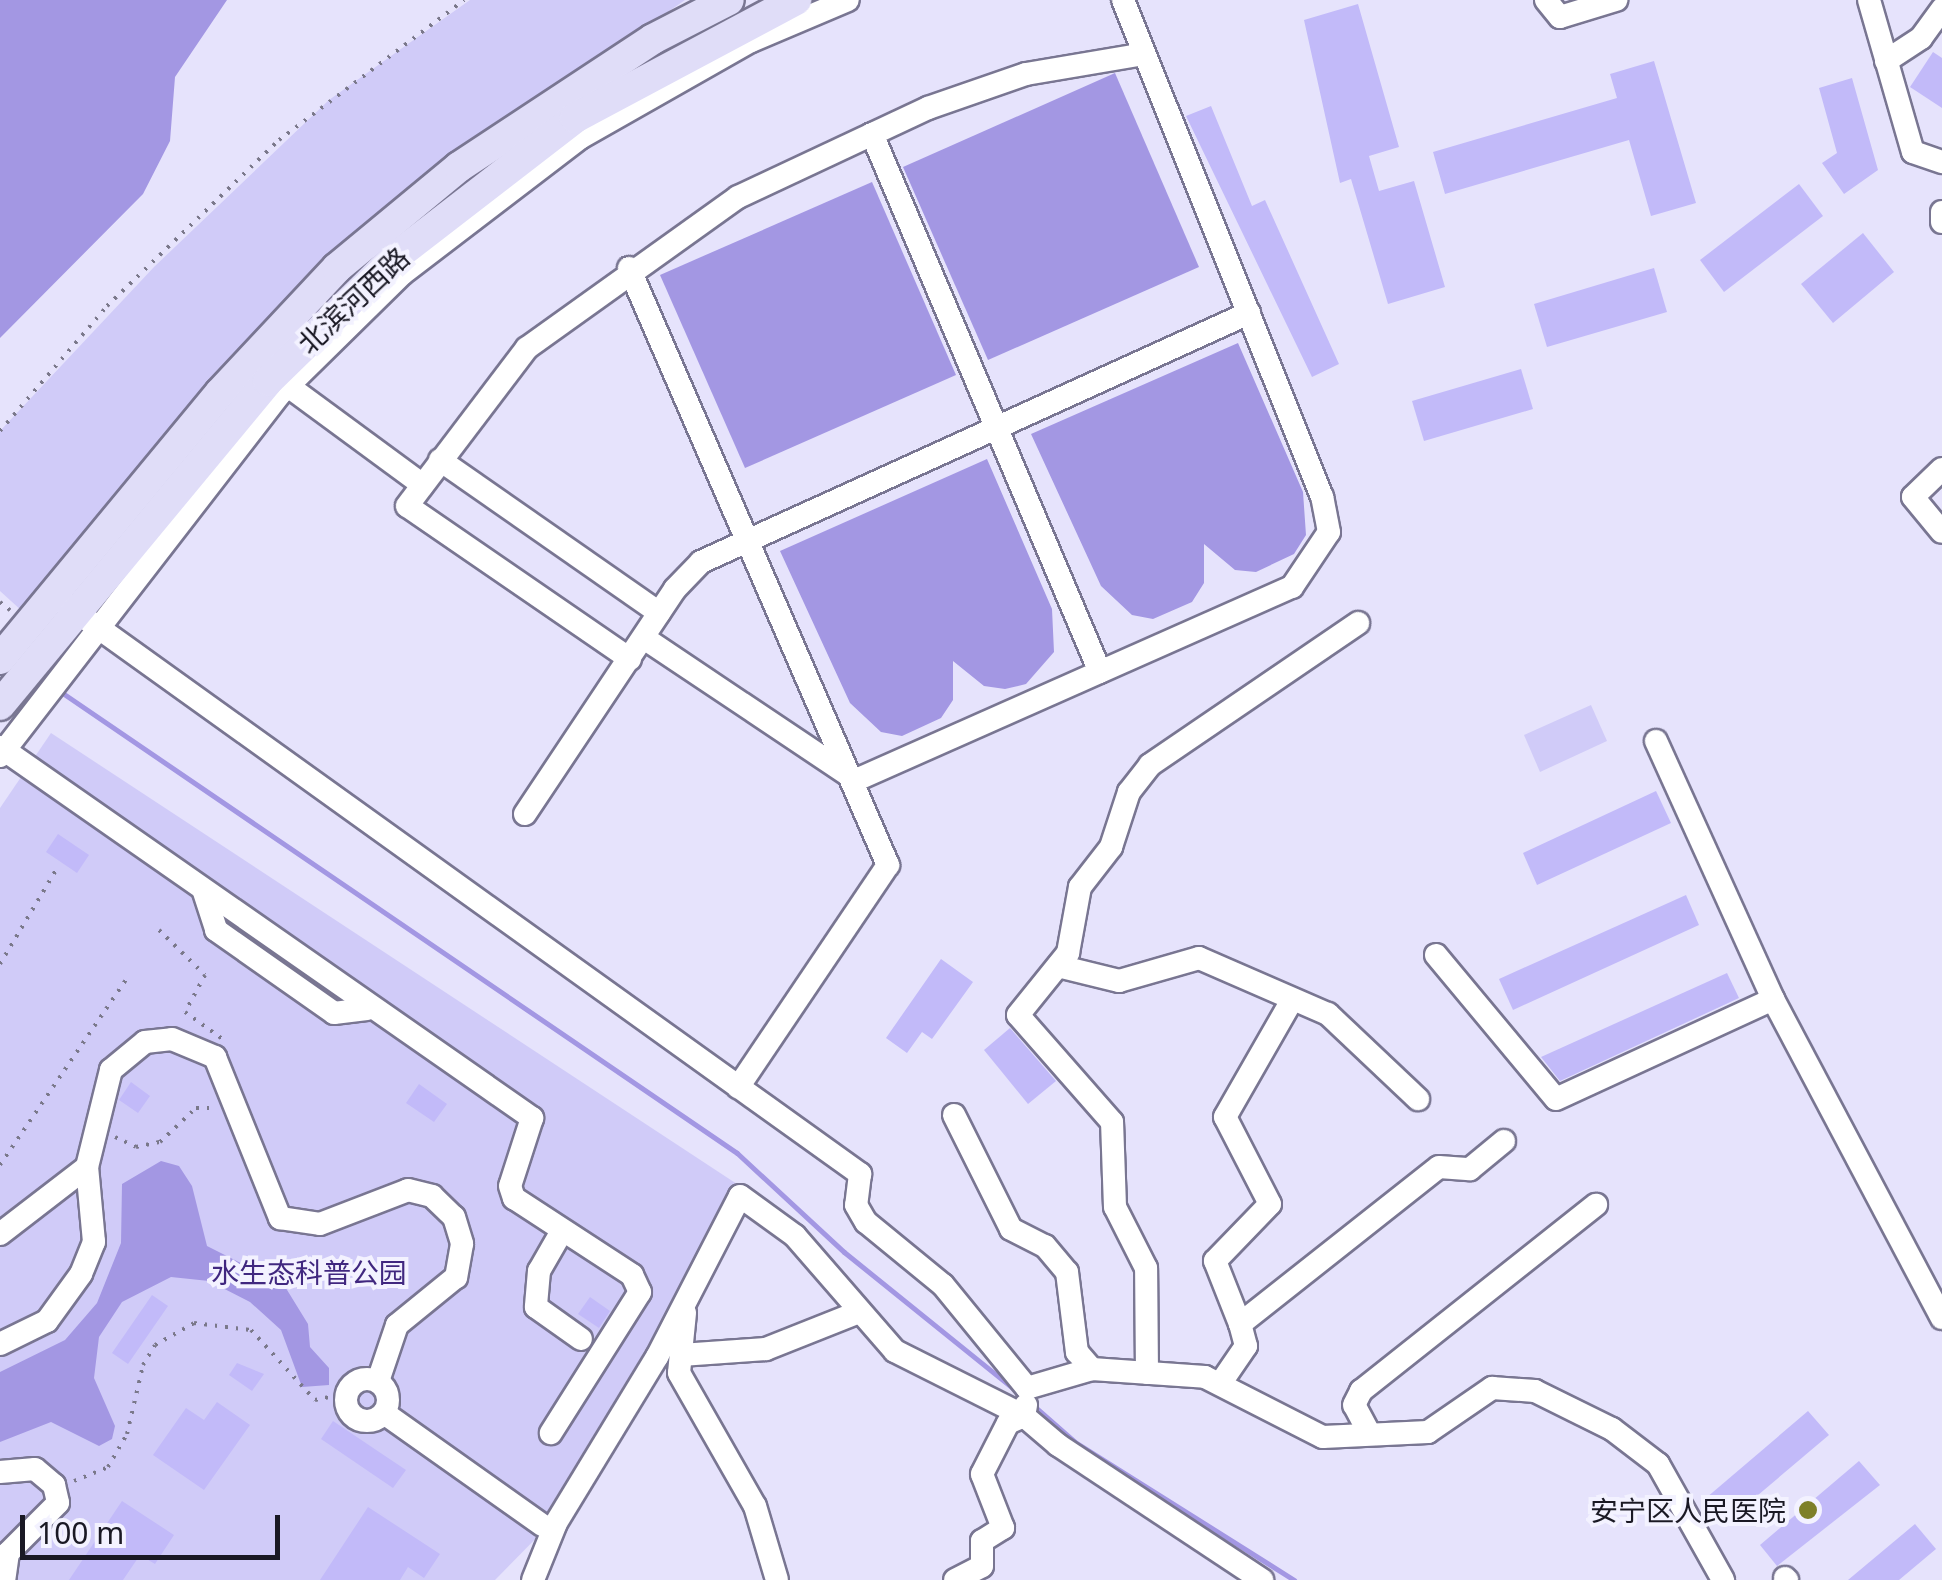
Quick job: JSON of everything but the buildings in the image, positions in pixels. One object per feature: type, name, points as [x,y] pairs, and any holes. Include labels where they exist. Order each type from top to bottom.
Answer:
[{"type":"main road","name":"北滨河西路","points":[[6,682],[220,393],[338,268],[460,167],[653,38],[729,0]]},
{"type":"main road","name":"北滨河西路","points":[[64,604],[268,381],[394,258],[576,118],[796,0]]},
{"type":"street","points":[[551,1433],[640,1292],[632,1275],[522,1206],[510,1186],[532,1118],[367,1009],[2,751],[99,634],[288,386],[402,274],[580,138],[751,41],[848,0]]},
{"type":"street","points":[[856,780],[1292,587],[1329,532],[1248,313],[1122,0]]},
{"type":"street","points":[[1546,0],[1560,18],[1616,0]]},
{"type":"street","points":[[1869,0],[1913,152],[1942,162]]},
{"type":"street","points":[[1886,61],[1921,38],[1942,10]]},
{"type":"street","points":[[630,659],[407,506],[526,348],[629,268],[738,197],[872,134],[1026,74],[1144,54]]},
{"type":"street","points":[[872,134],[1100,672]]},
{"type":"street","points":[[1942,212],[1942,222]]},
{"type":"street","points":[[629,268],[856,780],[888,866],[738,1087]]},
{"type":"street","points":[[526,814],[659,613],[702,562],[748,536],[1248,313]]},
{"type":"street","points":[[288,386],[423,485]]},
{"type":"street","points":[[440,460],[659,613]]},
{"type":"street","points":[[1942,470],[1913,497],[1942,532]]},
{"type":"street","points":[[64,604],[99,634],[860,1174],[856,1205],[866,1222],[944,1285],[1028,1405]]},
{"type":"street","points":[[1147,1373],[1146,1268],[1116,1206],[1112,1122],[1018,1016],[1058,966],[1074,933],[1080,886],[1111,848],[1130,792],[1150,764],[1358,623]]},
{"type":"street","points":[[644,638],[856,780]]},
{"type":"street","points":[[1656,741],[1773,999],[1942,1318]]},
{"type":"street","points":[[1436,955],[1556,1099],[1773,999]]},
{"type":"street","points":[[1058,966],[1119,981],[1199,958],[1328,1014],[1418,1099]]},
{"type":"street","points":[[1220,1384],[1246,1346],[1215,1262],[1270,1204],[1225,1117],[1292,1000]]},
{"type":"street","points":[[0,1344],[47,1321],[82,1274],[94,1242],[87,1167],[94,1123],[111,1070],[145,1042],[172,1038],[214,1058],[280,1218],[320,1224],[418,1190],[458,1225],[456,1276],[397,1325],[378,1382]]},
{"type":"street","points":[[954,1115],[1012,1229],[1045,1246],[1066,1272],[1077,1352],[1092,1369]]},
{"type":"street","points":[[1240,1324],[1439,1167],[1470,1169],[1504,1140]]},
{"type":"street","points":[[0,1234],[87,1167]]},
{"type":"street","points":[[533,1580],[556,1523],[686,1301],[740,1196],[795,1236],[895,1351],[1028,1405],[1262,1580]]},
{"type":"street","points":[[1367,1429],[1354,1406],[1361,1392],[1596,1205]]},
{"type":"street","points":[[562,1231],[540,1271],[536,1307],[581,1339]]},
{"type":"street","points":[[686,1301],[680,1373],[705,1429],[756,1506],[777,1580]]},
{"type":"street","points":[[681,1355],[766,1349],[859,1312]]},
{"type":"street","points":[[956,1580],[982,1566],[982,1541],[1004,1528],[982,1474],[1008,1423],[1028,1405],[1092,1369],[1220,1384],[1324,1437],[1367,1429],[1428,1432],[1492,1388],[1535,1391],[1612,1428],[1658,1464],[1723,1580]]},
{"type":"street","points":[[363,1379],[378,1382],[387,1392],[384,1413],[373,1421],[354,1417],[348,1392],[363,1379]]},
{"type":"street","points":[[384,1413],[542,1525]]},
{"type":"street","points":[[0,1472],[35,1469],[54,1485],[52,1515],[8,1552],[4,1580]]},
{"type":"path","points":[[0,431],[107,306],[280,140],[464,0]]},
{"type":"path","points":[[0,964],[56,870]]},
{"type":"path","points":[[160,930],[205,975],[200,996],[182,1008],[221,1032],[225,1047],[214,1058]]},
{"type":"path","points":[[0,1166],[129,975]]},
{"type":"path","points":[[94,1123],[136,1147],[160,1142],[196,1108],[238,1115]]},
{"type":"path","points":[[54,1485],[108,1468],[127,1434],[143,1364],[155,1345],[194,1323],[251,1330],[315,1400],[348,1392]]},
{"type":"green space","points":[[470,0],[685,0],[362,226],[178,422],[22,611],[0,591],[0,431],[154,267],[329,100]]},
{"type":"green space","points":[[1591,705],[1607,741],[1540,772],[1524,735]]},
{"type":"green space","name":"水生态科普公园","points":[[51,733],[743,1188],[554,1520],[495,1580],[0,1580],[0,808]]},
{"type":"shaded area","points":[[0,0],[227,0],[175,77],[170,141],[143,194],[0,338]]},
{"type":"shaded area","points":[[1115,73],[1199,267],[988,360],[903,167]]},
{"type":"shaded area","points":[[872,182],[956,375],[745,468],[660,275]]},
{"type":"shaded area","points":[[1238,343],[1303,492],[1306,535],[1294,554],[1256,572],[1235,570],[1204,544],[1204,583],[1192,602],[1153,619],[1132,615],[1101,586],[1031,434]]},
{"type":"shaded area","points":[[987,459],[1052,609],[1054,652],[1026,684],[1005,689],[984,686],[953,661],[953,700],[941,718],[902,736],[881,732],[850,703],[780,551]]},
{"type":"shaded area","points":[[161,1161],[179,1166],[192,1186],[207,1246],[284,1285],[308,1324],[310,1347],[329,1368],[329,1385],[302,1387],[281,1330],[250,1302],[209,1281],[171,1277],[122,1302],[99,1337],[94,1378],[115,1426],[112,1439],[99,1446],[51,1422],[0,1442],[0,1372],[65,1340],[97,1303],[121,1243],[122,1184]]},
{"type":"waterway","points":[[61,692],[737,1153],[844,1252],[1015,1390]]},
{"type":"waterway","points":[[1035,1407],[1075,1442],[1294,1580]]},
{"type":"place","name":"安宁区人民医院","points":[[1808,1510]]}]
